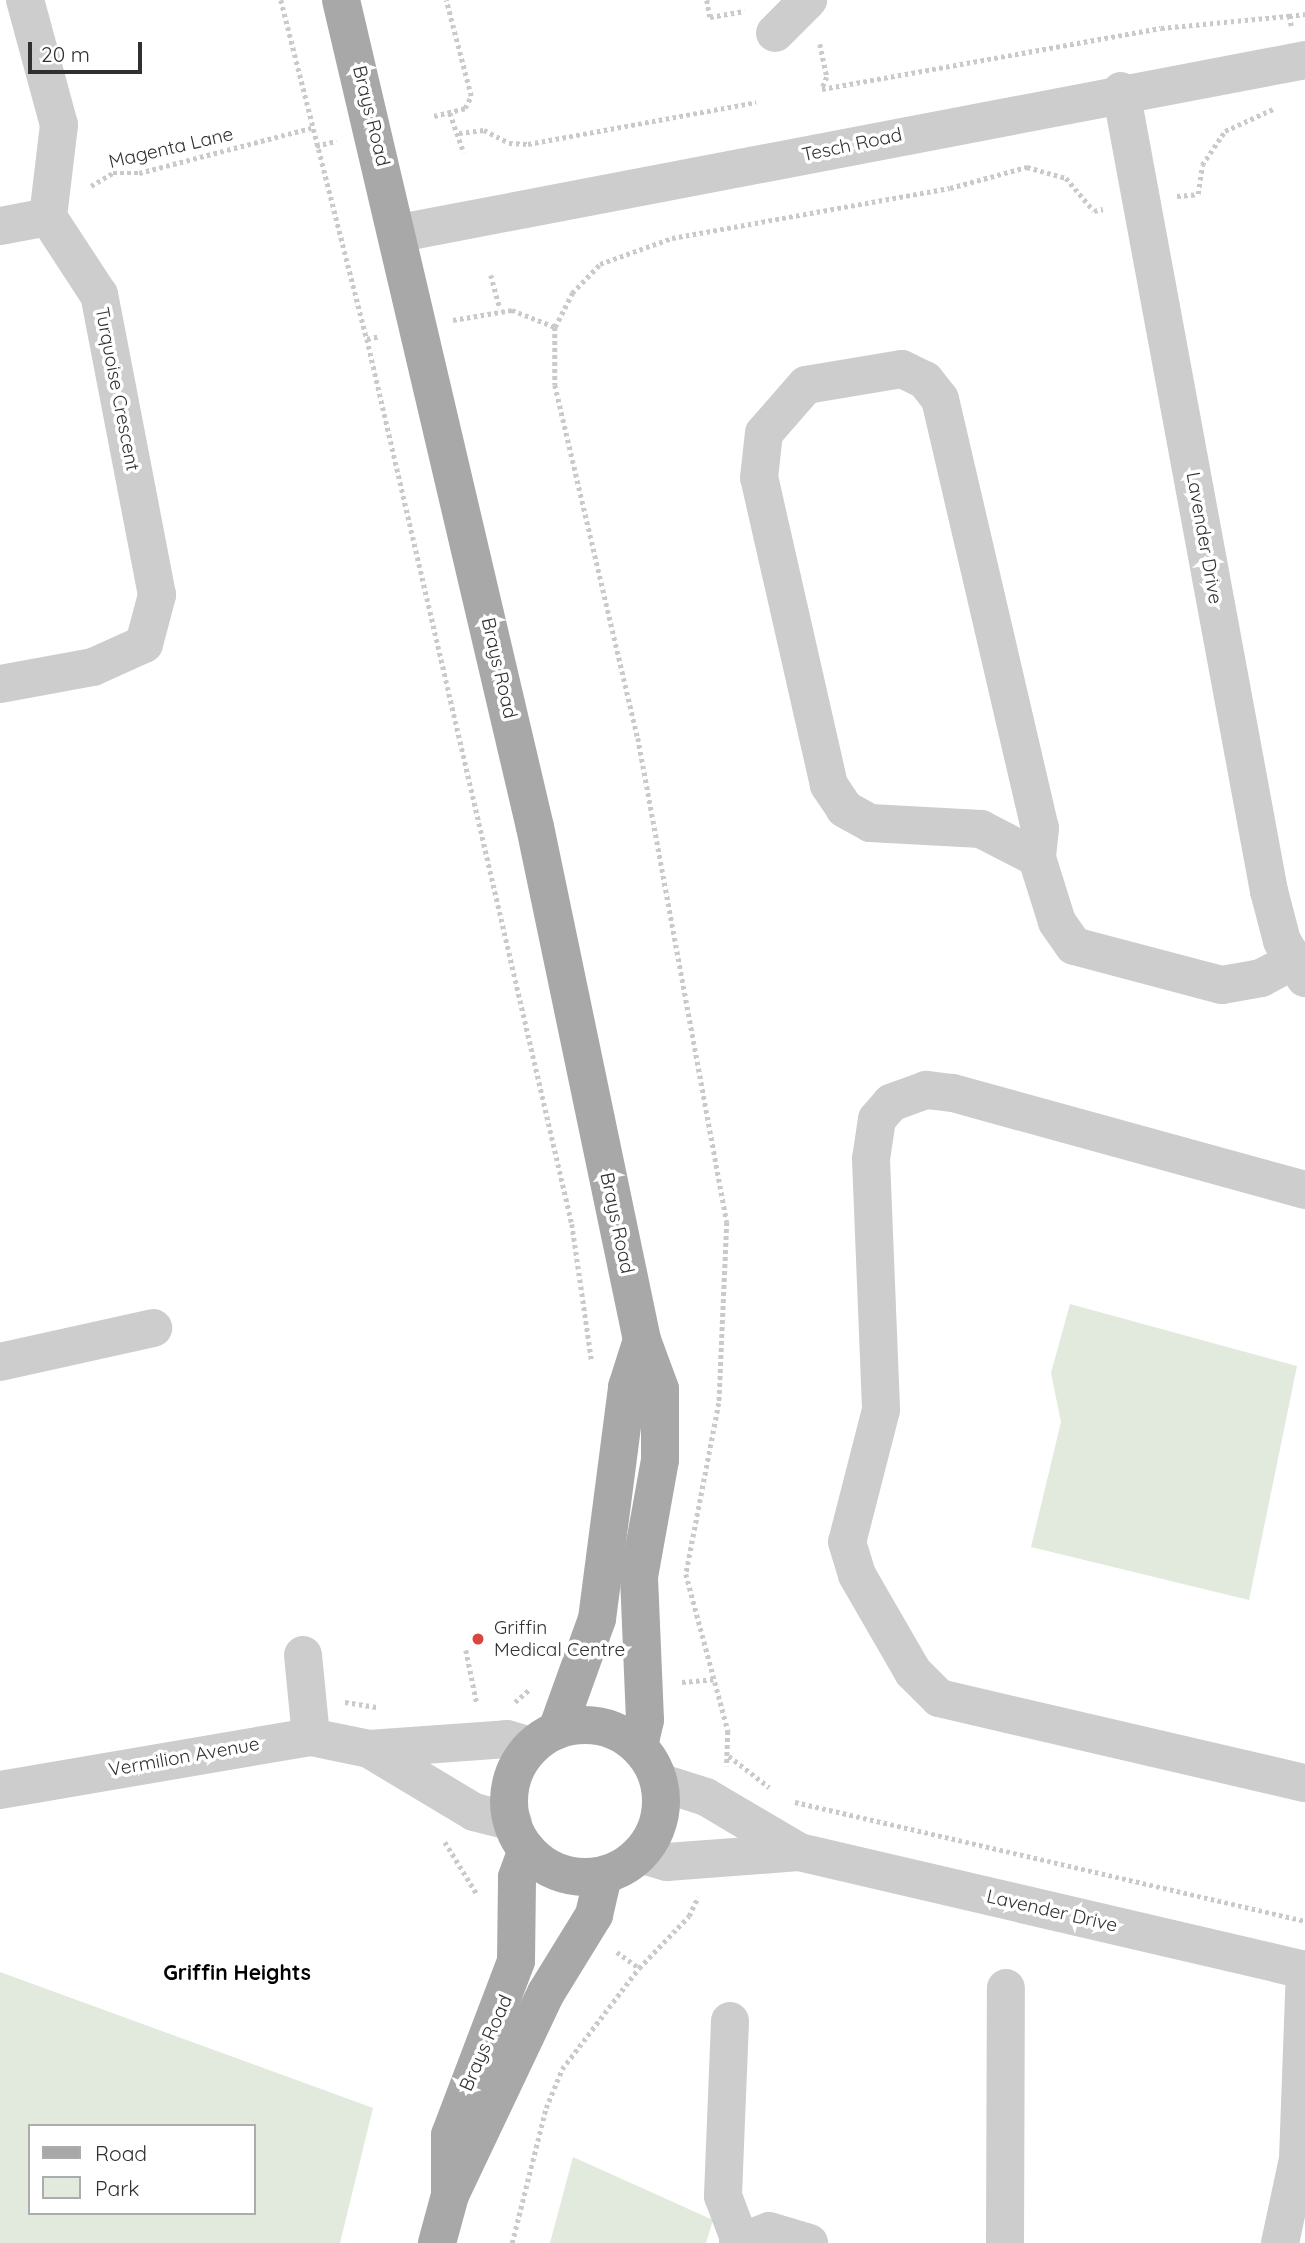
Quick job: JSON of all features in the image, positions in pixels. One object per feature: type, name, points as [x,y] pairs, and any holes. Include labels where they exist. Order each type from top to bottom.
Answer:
[{"type":"main road","name":"Brays Road","points":[[341,0],[400,233],[535,827],[642,1340],[660,1389],[663,1424],[639,1577],[645,1720],[639,1746]]},
{"type":"main road","name":"Brays Road","points":[[545,1738],[597,1619],[627,1387],[642,1340]]},
{"type":"main road","points":[[600,1726],[639,1746],[659,1782],[661,1808],[640,1854],[603,1876],[562,1873],[520,1836],[512,1781],[545,1738],[600,1726]]},
{"type":"main road","name":"Brays Road","points":[[450,2195],[450,2135],[513,1974],[520,1836]]},
{"type":"main road","name":"Brays Road","points":[[437,2243],[450,2195],[546,1993],[594,1915],[603,1876]]},
{"type":"street","points":[[0,226],[48,217],[59,125],[25,0]]},
{"type":"street","points":[[775,33],[813,15]]},
{"type":"street","name":"Tesch Road","points":[[400,233],[1121,91],[1298,43]]},
{"type":"street","name":"Lavender Drive","points":[[1121,91],[1269,891],[1299,970]]},
{"type":"street","name":"Turquoise Crescent","points":[[0,684],[93,667],[144,644],[158,595],[99,295],[48,217]]},
{"type":"street","points":[[1037,858],[981,829],[870,823],[845,809],[830,785],[759,478],[764,433],[806,385],[902,369],[925,380],[940,399],[1040,828],[1037,858],[1057,922],[1086,953],[1222,985],[1299,970]]},
{"type":"street","points":[[981,829],[1025,771]]},
{"type":"street","points":[[1305,1189],[945,1091],[912,1092],[891,1103],[877,1119],[871,1159],[881,1410],[847,1542],[857,1575],[913,1672],[939,1698],[1305,1783]]},
{"type":"street","points":[[0,1362],[153,1328]]},
{"type":"street","points":[[303,1656],[311,1737]]},
{"type":"street","name":"Vermilion Avenue","points":[[0,1790],[311,1737],[369,1749],[545,1738]]},
{"type":"street","name":"Vermilion Avenue","points":[[369,1749],[474,1812],[520,1836]]},
{"type":"street","name":"Lavender Drive","points":[[659,1782],[706,1797],[799,1852]]},
{"type":"street","name":"Lavender Drive","points":[[640,1854],[667,1862],[799,1852],[1305,1970]]},
{"type":"street","points":[[1280,2243],[1298,2159],[1305,1970]]},
{"type":"street","points":[[1004,2243],[1006,1988]]},
{"type":"street","points":[[730,2021],[723,2196],[739,2242],[769,2231],[809,2243]]},
{"type":"path","points":[[281,0],[311,128],[367,339],[572,1224],[593,1375]]},
{"type":"path","points":[[434,116],[465,108],[471,96],[446,0]]},
{"type":"path","points":[[813,15],[827,77],[821,89],[1161,28],[1305,14]]},
{"type":"path","points":[[1289,16],[1298,43]]},
{"type":"path","points":[[459,133],[484,130],[509,143],[528,144],[756,102]]},
{"type":"path","points":[[1181,196],[1198,194],[1202,165],[1225,131],[1281,107]]},
{"type":"path","points":[[450,113],[464,153]]},
{"type":"path","name":"Magenta Lane","points":[[48,217],[113,173],[139,173],[311,128]]},
{"type":"path","points":[[316,146],[337,140]]},
{"type":"path","points":[[723,1776],[729,1756],[714,1679],[686,1563],[719,1403],[727,1222],[638,738],[555,385],[555,327],[572,293],[600,264],[672,238],[950,188],[1027,166],[1066,178],[1094,211],[1111,208]]},
{"type":"path","points":[[491,275],[500,309]]},
{"type":"path","points":[[477,314],[500,309],[555,327]]},
{"type":"path","points":[[367,339],[382,335]]},
{"type":"path","points":[[466,1650],[478,1712],[468,1713]]},
{"type":"path","points":[[669,1684],[714,1679]]},
{"type":"path","points":[[505,1706],[536,1680]]},
{"type":"path","points":[[729,1756],[773,1790]]},
{"type":"path","points":[[782,1795],[829,1814],[1305,1921]]},
{"type":"path","points":[[437,1834],[460,1859],[483,1904]]},
{"type":"path","points":[[512,2243],[545,2108],[562,2069],[639,1968],[689,1916],[699,1887]]},
{"type":"path","points":[[608,1946],[639,1968]]},
{"type":"green space","points":[[1070,1304],[1297,1366],[1249,1600],[1031,1547],[1061,1422],[1051,1373]]},
{"type":"green space","points":[[0,1972],[373,2108],[340,2243],[0,2243]]},
{"type":"green space","points":[[573,2157],[713,2220],[706,2243],[550,2243]]},
{"type":"place","name":"Griffin Medical Centre","points":[[478,1639]]},
{"type":"district","name":"Griffin Heights","points":[[237,1972]]}]
